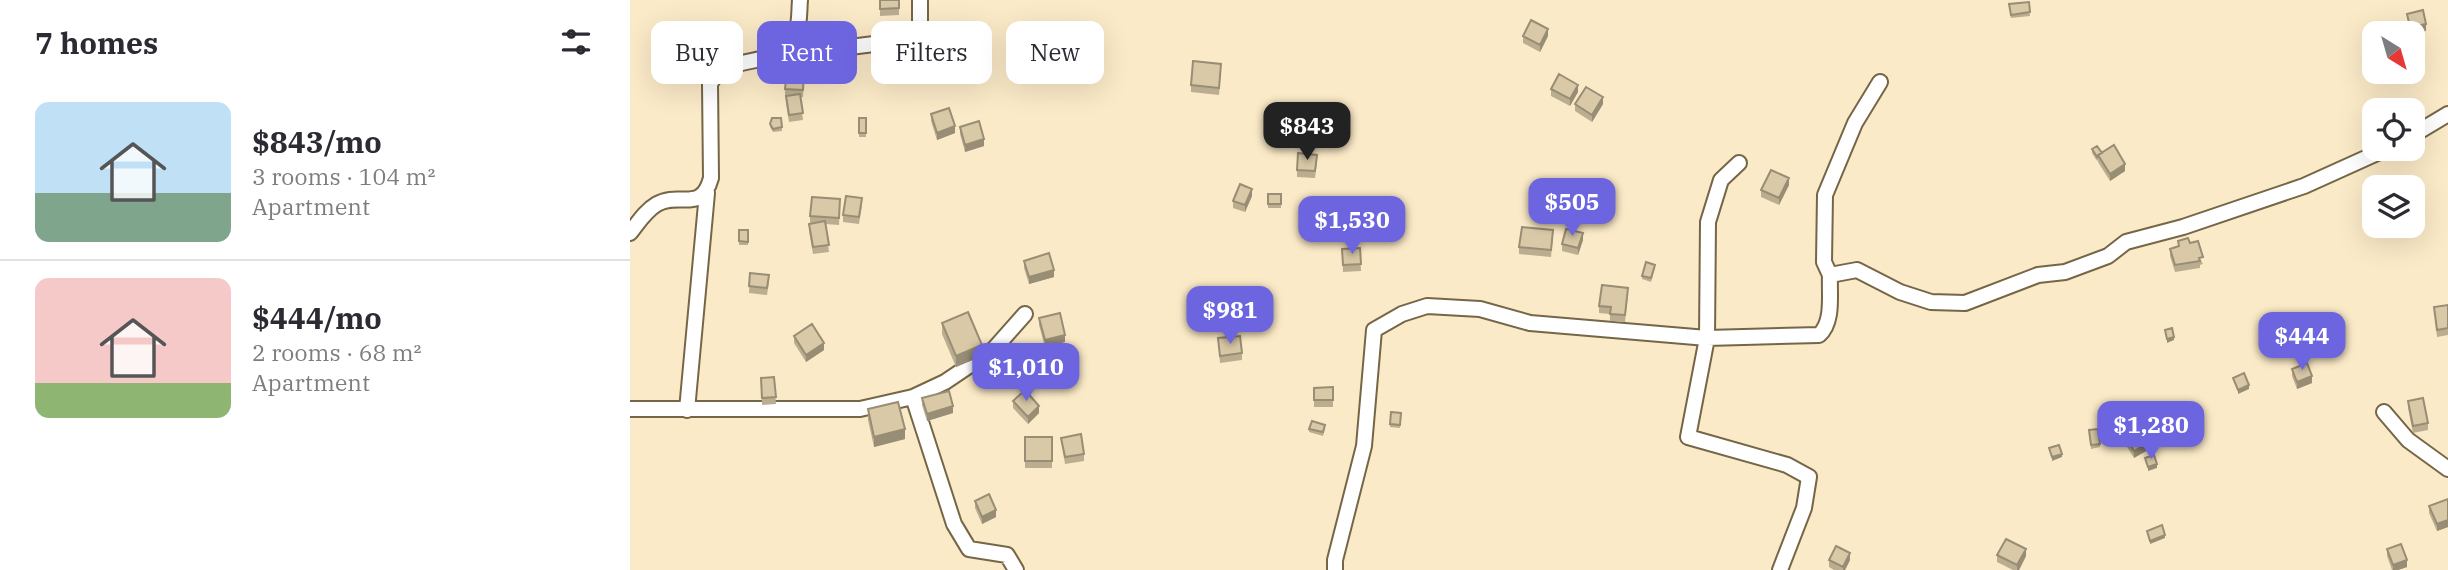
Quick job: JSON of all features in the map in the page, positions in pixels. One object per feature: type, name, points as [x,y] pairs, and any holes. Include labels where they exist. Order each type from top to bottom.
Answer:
[{"type":"street","points":[[798,21],[800,0]]},
{"type":"street","points":[[857,46],[906,40],[920,29],[920,0]]},
{"type":"street","points":[[687,410],[707,193],[711,178],[710,84],[716,73],[729,65],[757,60]]},
{"type":"street","points":[[1335,570],[1335,560],[1364,446],[1374,330],[1402,314],[1427,306],[1480,309],[1530,323],[1707,338],[1819,335],[1826,330],[1829,318],[1830,275],[1824,262],[1825,195],[1855,123],[1880,82]]},
{"type":"street","points":[[2425,128],[2448,114]]},
{"type":"street","points":[[1830,275],[1857,270],[1900,292],[1931,302],[1965,303],[2017,282],[2108,256],[2126,243],[2183,227],[2304,186],[2362,160]]},
{"type":"street","points":[[1739,163],[1721,180],[1713,198],[1708,222],[1707,338],[1688,437],[1787,465],[1809,477],[1804,508],[1780,570]]},
{"type":"street","points":[[630,233],[644,214],[659,203],[698,200],[707,193]]},
{"type":"street","points":[[630,409],[860,409],[914,397],[945,382],[994,349],[1026,314]]},
{"type":"street","points":[[914,397],[954,524],[969,549],[1007,555],[1016,570]]},
{"type":"street","points":[[2384,412],[2408,440],[2448,469]]},
{"type":"building","points":[[880,0],[899,0],[899,8],[880,9]]},
{"type":"building","points":[[2029,2],[2030,12],[2011,15],[2009,4]]},
{"type":"building","points":[[2423,10],[2425,21],[2409,21],[2407,14]]},
{"type":"building","points":[[1531,20],[1548,29],[1540,45],[1523,36]]},
{"type":"building","points":[[1193,61],[1221,64],[1219,88],[1191,85]]},
{"type":"building","points":[[1559,74],[1578,85],[1570,99],[1551,89]]},
{"type":"building","points":[[786,84],[803,84],[803,90],[785,89]]},
{"type":"building","points":[[1586,87],[1603,97],[1592,115],[1575,104]]},
{"type":"building","points":[[800,94],[803,113],[789,115],[786,96]]},
{"type":"building","points":[[949,108],[955,126],[937,133],[931,114]]},
{"type":"building","points":[[772,118],[781,118],[782,127],[773,129],[770,124]]},
{"type":"building","points":[[859,118],[866,118],[866,133],[859,133]]},
{"type":"building","points":[[979,121],[984,139],[965,145],[960,127]]},
{"type":"building","points":[[2114,145],[2125,164],[2110,174],[2098,155]]},
{"type":"building","points":[[2097,146],[2102,153],[2097,157],[2092,149]]},
{"type":"building","points":[[1298,153],[1317,155],[1315,171],[1297,170]]},
{"type":"building","points":[[1771,170],[1789,178],[1779,198],[1761,190]]},
{"type":"building","points":[[1240,184],[1252,189],[1245,205],[1233,201]]},
{"type":"building","points":[[1268,194],[1281,194],[1281,204],[1268,204]]},
{"type":"building","points":[[846,196],[862,198],[859,217],[843,215]]},
{"type":"building","points":[[812,197],[840,199],[839,218],[810,216]]},
{"type":"building","points":[[825,221],[829,245],[813,247],[809,224]]},
{"type":"building","points":[[1522,227],[1553,230],[1551,250],[1519,247]]},
{"type":"building","points":[[1566,229],[1583,233],[1578,248],[1562,244]]},
{"type":"building","points":[[739,230],[748,230],[748,242],[739,241]]},
{"type":"building","points":[[2188,238],[2190,243],[2198,241],[2203,257],[2199,258],[2200,261],[2175,265],[2170,249],[2179,246],[2178,241]]},
{"type":"building","points":[[1360,248],[1361,264],[1343,265],[1342,249]]},
{"type":"building","points":[[1049,253],[1054,270],[1029,277],[1024,261]]},
{"type":"building","points":[[1646,262],[1655,265],[1651,278],[1642,276]]},
{"type":"building","points":[[750,273],[769,275],[767,288],[749,286]]},
{"type":"building","points":[[1602,285],[1628,288],[1625,315],[1610,314],[1611,307],[1599,306]]},
{"type":"building","points":[[2448,305],[2448,328],[2437,330],[2434,307]]},
{"type":"building","points":[[968,312],[982,345],[956,356],[942,323]]},
{"type":"building","points":[[1060,313],[1065,335],[1045,340],[1039,318]]},
{"type":"building","points":[[812,324],[824,343],[806,355],[794,336]]},
{"type":"building","points":[[2172,328],[2174,337],[2167,339],[2165,330]]},
{"type":"building","points":[[1240,336],[1242,353],[1220,356],[1218,338]]},
{"type":"building","points":[[2307,363],[2312,376],[2297,382],[2292,369]]},
{"type":"building","points":[[2244,373],[2249,385],[2238,390],[2233,378]]},
{"type":"building","points":[[774,377],[776,397],[762,398],[761,378]]},
{"type":"building","points":[[1333,387],[1333,400],[1314,400],[1314,388]]},
{"type":"building","points":[[1025,390],[1039,406],[1028,417],[1013,401]]},
{"type":"building","points":[[949,391],[953,406],[927,414],[922,398]]},
{"type":"building","points":[[2423,398],[2428,423],[2413,426],[2408,401]]},
{"type":"building","points":[[898,402],[905,429],[874,437],[868,409]]},
{"type":"building","points":[[1391,412],[1401,413],[1400,425],[1390,424]]},
{"type":"building","points":[[1312,421],[1325,425],[1323,432],[1309,429]]},
{"type":"building","points":[[2140,425],[2151,441],[2134,451],[2124,435]]},
{"type":"building","points":[[2098,429],[2100,444],[2091,445],[2089,430]]},
{"type":"building","points":[[1081,434],[1084,454],[1065,457],[1061,438]]},
{"type":"building","points":[[1025,437],[1052,437],[1052,461],[1025,461]]},
{"type":"building","points":[[2059,445],[2062,454],[2052,457],[2049,448]]},
{"type":"building","points":[[2154,455],[2157,464],[2148,467],[2145,458]]},
{"type":"building","points":[[989,494],[996,510],[982,517],[975,501]]},
{"type":"building","points":[[2448,499],[2448,520],[2437,524],[2429,506]]},
{"type":"building","points":[[2162,525],[2165,535],[2150,541],[2147,531]]},
{"type":"building","points":[[2006,539],[2026,549],[2017,565],[1997,555]]},
{"type":"building","points":[[2401,544],[2407,560],[2393,565],[2387,549]]},
{"type":"building","points":[[1836,546],[1850,553],[1843,567],[1829,560]]}]
